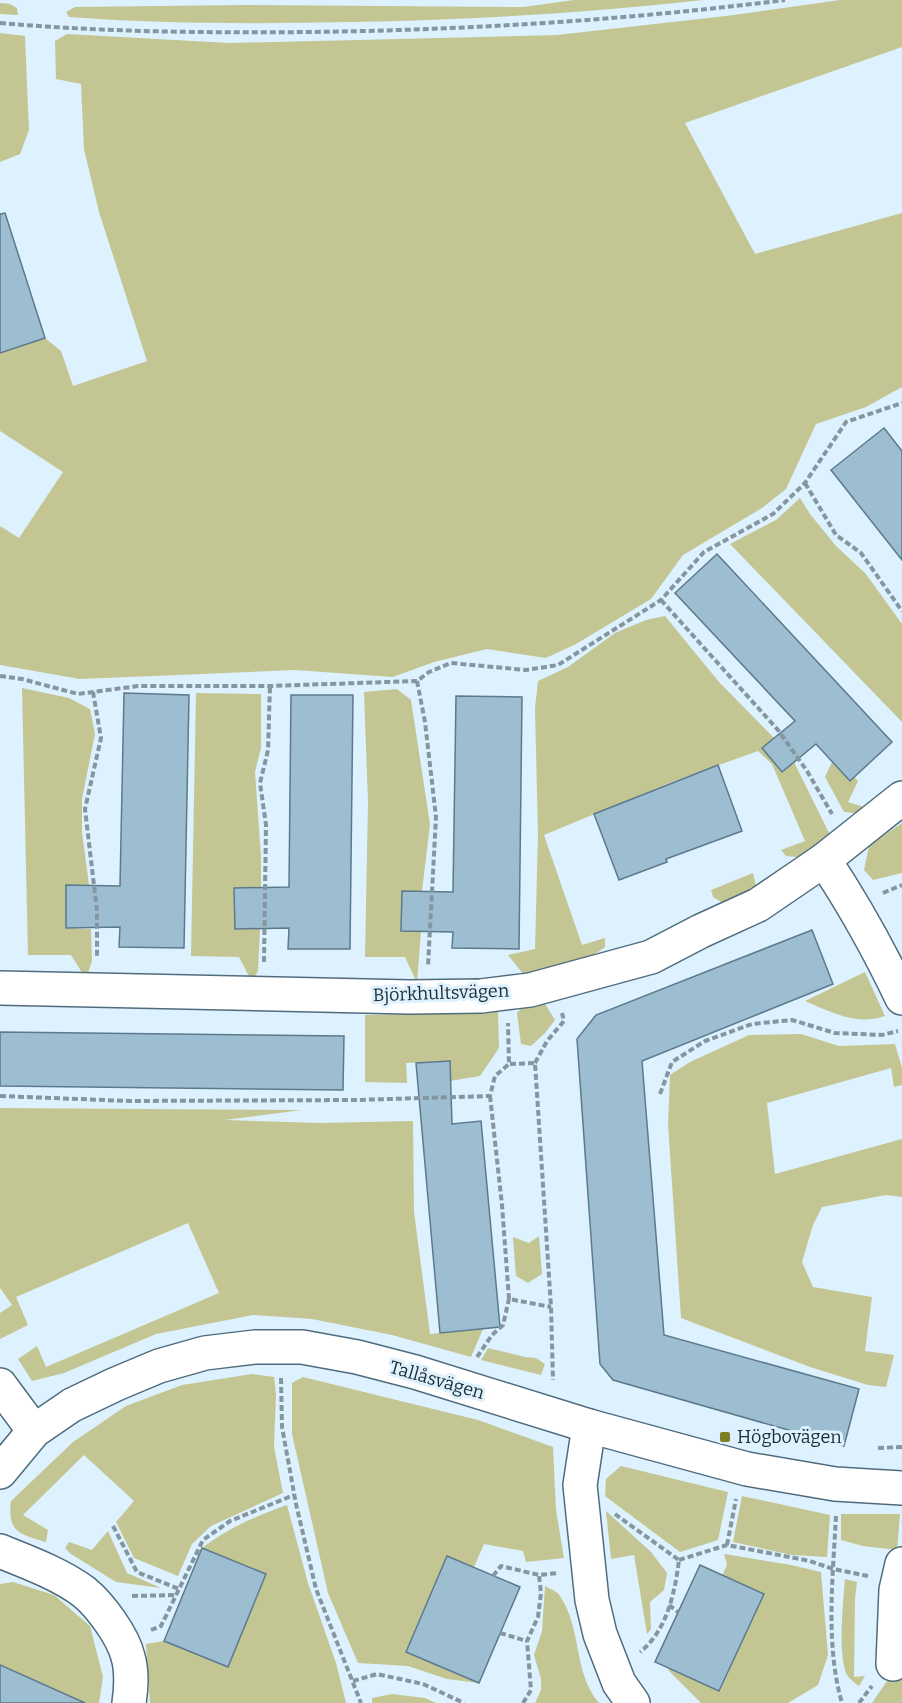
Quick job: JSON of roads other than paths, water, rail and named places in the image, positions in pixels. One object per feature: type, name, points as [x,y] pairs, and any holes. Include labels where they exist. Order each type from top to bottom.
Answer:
[{"type":"street","name":"Björkhultsvägen","points":[[0,988],[426,996],[481,996],[530,990],[651,957],[758,905],[836,850],[902,798]]},
{"type":"street","points":[[836,850],[855,906],[878,947],[902,998]]},
{"type":"street","name":"Tallåsvägen","points":[[0,1472],[34,1431],[72,1405],[116,1383],[159,1366],[205,1353],[255,1347],[302,1347],[357,1357],[415,1372],[589,1426],[747,1468],[835,1484],[901,1482]]},
{"type":"street","points":[[0,1385],[34,1431]]},
{"type":"street","points":[[589,1426],[580,1485],[592,1600],[600,1634],[619,1683],[633,1703]]},
{"type":"street","points":[[0,1551],[41,1568],[84,1592],[110,1621],[128,1657],[129,1703]]},
{"type":"street","points":[[893,1664],[896,1590],[900,1573]]},
{"type":"place","name":"Högbovägen","points":[[725,1437]]}]
